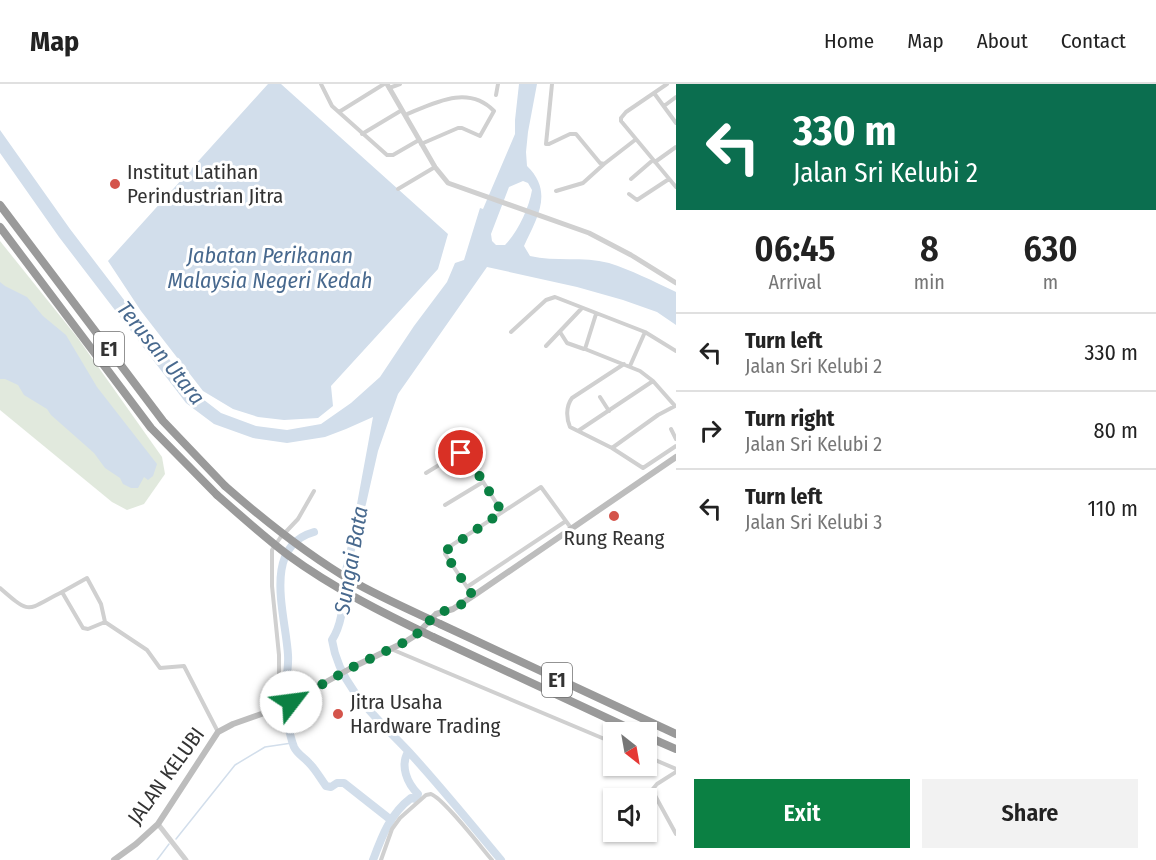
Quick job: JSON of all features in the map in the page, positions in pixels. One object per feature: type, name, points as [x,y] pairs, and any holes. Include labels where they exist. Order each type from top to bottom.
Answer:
[{"type":"highway","name":"E1","points":[[0,205],[163,421],[225,486],[287,537],[370,591],[676,734]]},
{"type":"highway","name":"E1","points":[[0,227],[151,428],[217,495],[271,542],[319,576],[385,614],[615,722]]},
{"type":"highway","points":[[615,722],[621,709]]},
{"type":"highway","points":[[657,741],[676,749]]},
{"type":"main road","name":"JALAN KELUBI","points":[[114,860],[158,824],[218,732],[233,724],[280,708],[416,635],[436,614],[459,606],[676,456]]},
{"type":"street","points":[[321,84],[332,106],[362,134],[388,156],[462,128],[480,136],[494,111],[478,99],[463,94],[403,112],[362,134]]},
{"type":"street","points":[[339,112],[387,85],[400,84]]},
{"type":"street","points":[[496,95],[498,84]]},
{"type":"street","points":[[552,84],[546,144],[570,134],[576,134],[600,163],[604,164]]},
{"type":"street","points":[[667,84],[626,112],[621,121],[676,187]]},
{"type":"street","points":[[387,85],[435,167],[444,179],[454,186],[522,208],[601,238],[676,283]]},
{"type":"street","points":[[654,93],[676,123]]},
{"type":"street","points":[[664,106],[676,97]]},
{"type":"street","points":[[556,192],[583,183],[635,140]]},
{"type":"street","points":[[631,179],[676,147]]},
{"type":"street","points":[[398,189],[435,167]]},
{"type":"street","points":[[629,194],[637,200],[669,179]]},
{"type":"street","points":[[512,332],[550,297],[645,332],[676,351]]},
{"type":"street","points":[[546,346],[582,308]]},
{"type":"street","points":[[585,349],[596,314]]},
{"type":"street","points":[[560,332],[567,343],[640,370],[675,406],[658,415],[612,448]]},
{"type":"street","points":[[630,366],[645,332]]},
{"type":"street","points":[[624,364],[570,400],[567,415],[569,425],[643,468],[674,447],[676,456]]},
{"type":"street","points":[[578,432],[653,381]]},
{"type":"street","points":[[600,397],[609,411]]},
{"type":"street","points":[[671,429],[676,439]]},
{"type":"street","points":[[426,473],[461,453],[465,453],[502,512]]},
{"type":"street","points":[[445,505],[483,482]]},
{"type":"street","points":[[473,596],[444,552],[541,487],[571,528]]},
{"type":"street","points":[[280,708],[280,672],[272,586],[272,550],[298,519],[314,491]]},
{"type":"street","points":[[467,587],[566,521]]},
{"type":"street","points":[[0,588],[21,606],[27,608],[34,607],[87,578],[101,604],[105,622],[147,650],[159,668],[185,666],[218,732]]},
{"type":"street","points":[[62,592],[83,628],[88,629],[105,622]]},
{"type":"street","points":[[390,649],[603,738]]},
{"type":"street","points":[[657,761],[676,770],[652,790],[676,834]]},
{"type":"street","points":[[381,860],[392,829],[400,818],[426,795],[431,794],[436,796],[492,860]]},
{"type":"street","points":[[158,824],[186,860]]},
{"type":"shaded area","points":[[0,241],[77,337],[162,457],[165,474],[144,504],[127,510],[112,502],[0,410]]},
{"type":"water","name":"Jabatan Perikanan Malaysia Negeri Kedah","points":[[268,84],[281,84],[448,234],[438,269],[331,386],[333,406],[318,418],[284,420],[258,417],[233,409],[203,391],[141,311],[108,261]]},
{"type":"water","name":"Terusan Utara","points":[[519,84],[537,84],[526,152],[527,166],[540,186],[541,195],[538,215],[524,246],[530,256],[609,263],[658,283],[676,292],[676,325],[657,312],[623,300],[487,267],[398,394],[378,451],[366,504],[354,542],[357,504],[373,417],[325,437],[287,443],[253,438],[214,424],[186,403],[59,237],[0,153],[0,130],[70,229],[195,393],[221,413],[256,426],[287,430],[321,424],[351,403],[380,377],[447,282],[455,263],[464,260],[480,208],[483,209],[515,134]],"holes":[[[523,181],[528,183],[532,190],[522,219],[505,245],[496,245],[492,241],[491,234],[509,187]]]},
{"type":"water","points":[[0,282],[27,297],[43,316],[66,335],[97,387],[157,464],[153,476],[148,480],[144,477],[138,488],[131,488],[123,484],[120,478],[105,468],[94,453],[47,409],[24,395],[18,385],[0,379]]},
{"type":"waterway","points":[[314,532],[298,540],[287,552],[282,567],[281,603],[288,660],[285,702],[290,736],[295,749],[326,786],[331,787],[337,783],[344,783],[391,820]]},
{"type":"waterway","name":"Sungai Bata","points":[[355,533],[347,566],[342,614],[332,640],[343,673],[362,701],[433,779],[501,860]]},
{"type":"waterway","points":[[176,839],[235,765],[265,747],[292,743]]},
{"type":"waterway","points":[[373,860],[392,818],[411,798],[416,799],[418,794],[406,774],[405,763],[408,752]]},
{"type":"waterway","points":[[157,860],[169,844]]},
{"type":"place","name":"Institut Latihan Perindustrian Jitra","points":[[115,184]]},
{"type":"place","name":"Rung Reang","points":[[614,516]]},
{"type":"place","name":"Jitra Usaha Hardware Trading","points":[[338,714]]},
{"type":"route","points":[[291,702],[373,656],[405,642],[416,635],[436,614],[453,609],[473,596],[444,552],[502,512],[465,453],[461,453]]}]
